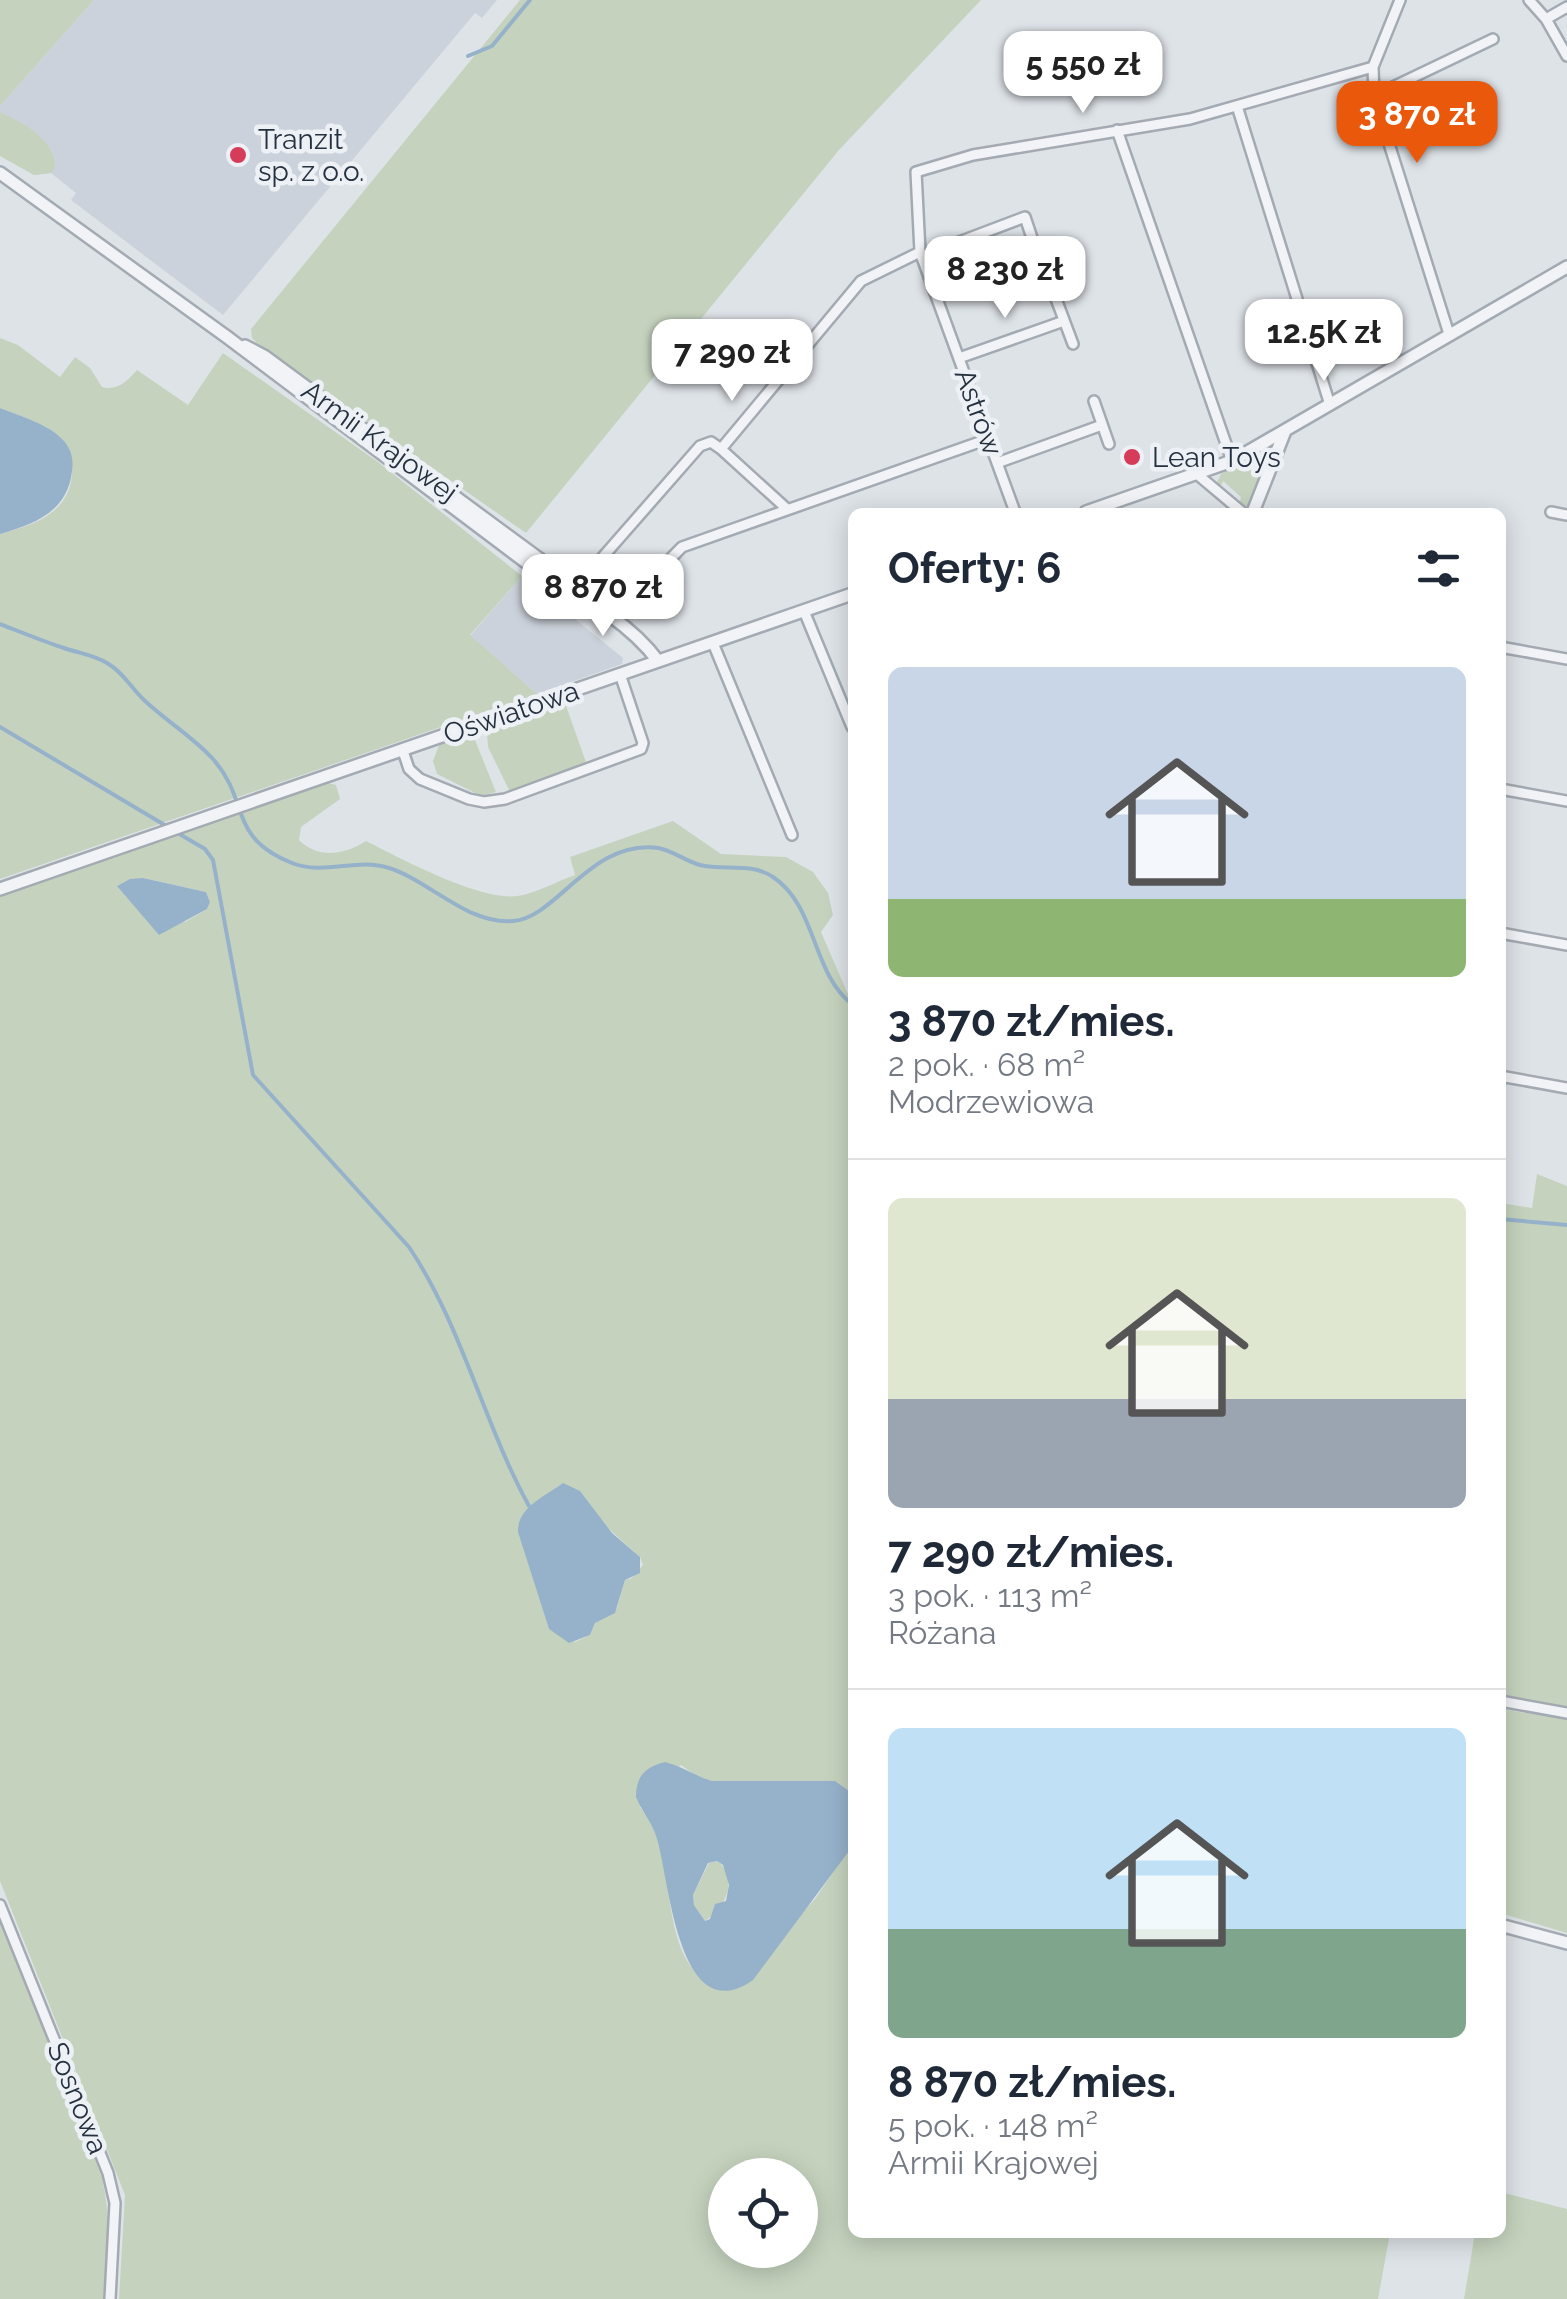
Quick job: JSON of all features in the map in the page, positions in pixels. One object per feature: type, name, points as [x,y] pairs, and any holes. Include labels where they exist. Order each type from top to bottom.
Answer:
[{"type":"street","points":[[1400,0],[1374,67],[1374,96],[1450,334]]},
{"type":"street","points":[[1529,0],[1546,18],[1567,56]]},
{"type":"street","points":[[1546,18],[1567,7]]},
{"type":"street","points":[[1374,96],[1493,39]]},
{"type":"street","points":[[1232,460],[1117,130],[1190,120],[1374,67]]},
{"type":"street","points":[[1237,106],[1330,405]]},
{"type":"street","name":"Astrów","points":[[1014,508],[921,254],[914,179],[918,170],[973,155],[1117,130]]},
{"type":"street","name":"Armii Krajowej","points":[[0,172],[551,581],[573,591],[646,646],[658,660]]},
{"type":"street","points":[[721,449],[852,290],[872,273],[1024,217],[1032,238]]},
{"type":"street","points":[[1098,508],[1198,476],[1232,460],[1567,267]]},
{"type":"street","points":[[1054,296],[1072,344]]},
{"type":"street","points":[[960,358],[1064,320]]},
{"type":"street","points":[[1094,401],[1109,444]]},
{"type":"street","points":[[998,463],[1102,425]]},
{"type":"street","points":[[1256,508],[1285,431]]},
{"type":"street","points":[[611,620],[682,546],[988,439]]},
{"type":"street","points":[[573,591],[700,446],[711,442],[721,449],[787,509]]},
{"type":"street","points":[[1198,476],[1237,508]]},
{"type":"street","points":[[1550,512],[1567,515]]},
{"type":"street","name":"Oświatowa","points":[[0,889],[848,595]]},
{"type":"street","points":[[804,611],[848,714]]},
{"type":"street","points":[[712,643],[792,835]]},
{"type":"street","points":[[1506,648],[1567,659]]},
{"type":"street","name":"Oświatowa","points":[[402,751],[410,770],[420,779],[477,802],[505,799],[639,752],[643,746],[620,674]]},
{"type":"street","points":[[1506,790],[1567,801]]},
{"type":"street","points":[[1506,933],[1567,944]]},
{"type":"street","points":[[1506,1077],[1567,1088]]},
{"type":"street","points":[[1506,1702],[1567,1713]]},
{"type":"street","name":"Sosnowa","points":[[0,1905],[108,2173],[115,2203],[110,2299]]},
{"type":"street","points":[[1506,1927],[1567,1943]]},
{"type":"shaded area","points":[[94,0],[497,0],[482,18],[475,13],[223,315],[71,200],[76,193],[51,173],[34,175],[0,146],[0,106]]},
{"type":"shaded area","points":[[522,576],[623,658],[622,664],[537,694],[470,636]]},
{"type":"green space","points":[[0,0],[94,0],[0,106]]},
{"type":"green space","points":[[520,0],[981,0],[839,150],[526,533],[264,351],[252,338],[251,329]]},
{"type":"green space","points":[[0,112],[44,140],[54,157],[55,168],[51,173],[34,175],[0,156]]},
{"type":"green space","points":[[0,338],[18,345],[60,377],[75,357],[90,368],[102,387],[117,386],[137,370],[188,405],[223,353],[378,462],[522,576],[470,635],[537,694],[0,879],[0,534],[51,513],[67,494],[72,472],[67,449],[51,431],[0,408]]},
{"type":"green space","points":[[1254,457],[1265,468],[1250,505],[1243,507],[1239,505],[1241,497],[1223,481],[1220,489],[1217,482],[1221,474]]},
{"type":"green space","points":[[565,703],[587,765],[510,792],[488,747],[487,734],[500,724]]},
{"type":"green space","points":[[473,735],[496,792],[481,796],[437,774],[433,761],[439,745]]},
{"type":"green space","points":[[328,783],[336,785],[340,799],[301,827],[299,840],[306,846],[331,853],[366,841],[443,878],[488,893],[523,895],[542,888],[575,875],[570,857],[673,821],[721,854],[786,857],[813,872],[828,893],[833,915],[821,932],[848,993],[848,1790],[835,1781],[712,1781],[681,1765],[640,1807],[662,1855],[681,1948],[707,1982],[729,1990],[815,1899],[848,1851],[848,2238],[1389,2238],[1378,2299],[119,2299],[125,2195],[0,1881],[0,896]],"holes":[[[143,878],[206,892],[210,902],[207,909],[185,922],[137,908],[118,885]],[[556,1489],[580,1491],[600,1521],[640,1557],[643,1565],[625,1580],[617,1608],[595,1623],[590,1635],[575,1642],[549,1629],[530,1565],[551,1494]]]},
{"type":"green space","points":[[1537,1174],[1567,1186],[1567,1711],[1506,1698],[1506,1204],[1532,1208]]},
{"type":"green space","points":[[1506,1710],[1567,1719],[1567,1933],[1506,1915]]},
{"type":"green space","points":[[718,1861],[728,1877],[727,1894],[705,1921],[694,1905],[693,1895],[709,1863]]},
{"type":"green space","points":[[0,1912],[98,2160],[108,2218],[105,2299],[0,2299]]},
{"type":"green space","points":[[1506,2194],[1567,2209],[1567,2299],[1464,2299],[1474,2238],[1506,2238]]},
{"type":"water","points":[[0,408],[58,435],[73,463],[69,485],[57,506],[25,526],[0,534]]},
{"type":"water","points":[[143,878],[206,892],[210,902],[207,909],[159,935],[117,886]]},
{"type":"water","points":[[563,1483],[580,1491],[612,1533],[640,1557],[640,1573],[625,1580],[615,1613],[595,1623],[590,1635],[569,1643],[549,1629],[518,1532],[527,1509]]},
{"type":"water","points":[[665,1762],[712,1781],[835,1781],[848,1790],[848,1852],[753,1980],[728,1991],[708,1986],[693,1969],[681,1944],[655,1834],[636,1797],[640,1778]],"holes":[[[717,1861],[723,1865],[729,1885],[726,1901],[715,1904],[710,1919],[705,1921],[694,1905],[693,1895],[708,1863]]]},
{"type":"waterway","points":[[468,56],[492,46],[530,0]]},
{"type":"waterway","points":[[0,624],[113,667],[144,700],[213,759],[225,775],[248,830],[272,853],[292,863],[317,868],[365,864],[389,868],[480,916],[513,921],[545,907],[594,866],[634,848],[663,849],[709,867],[756,870],[773,877],[798,905],[829,976],[848,1000]]},
{"type":"waterway","points":[[0,727],[168,827]]},
{"type":"waterway","points":[[176,832],[205,849],[213,860],[253,1075],[409,1247],[444,1309],[529,1506]]},
{"type":"waterway","points":[[1506,1220],[1567,1225]]},
{"type":"place","name":"Tranzit sp. z o.o.","points":[[238,155]]},
{"type":"place","name":"Lean Toys","points":[[1132,457]]}]
